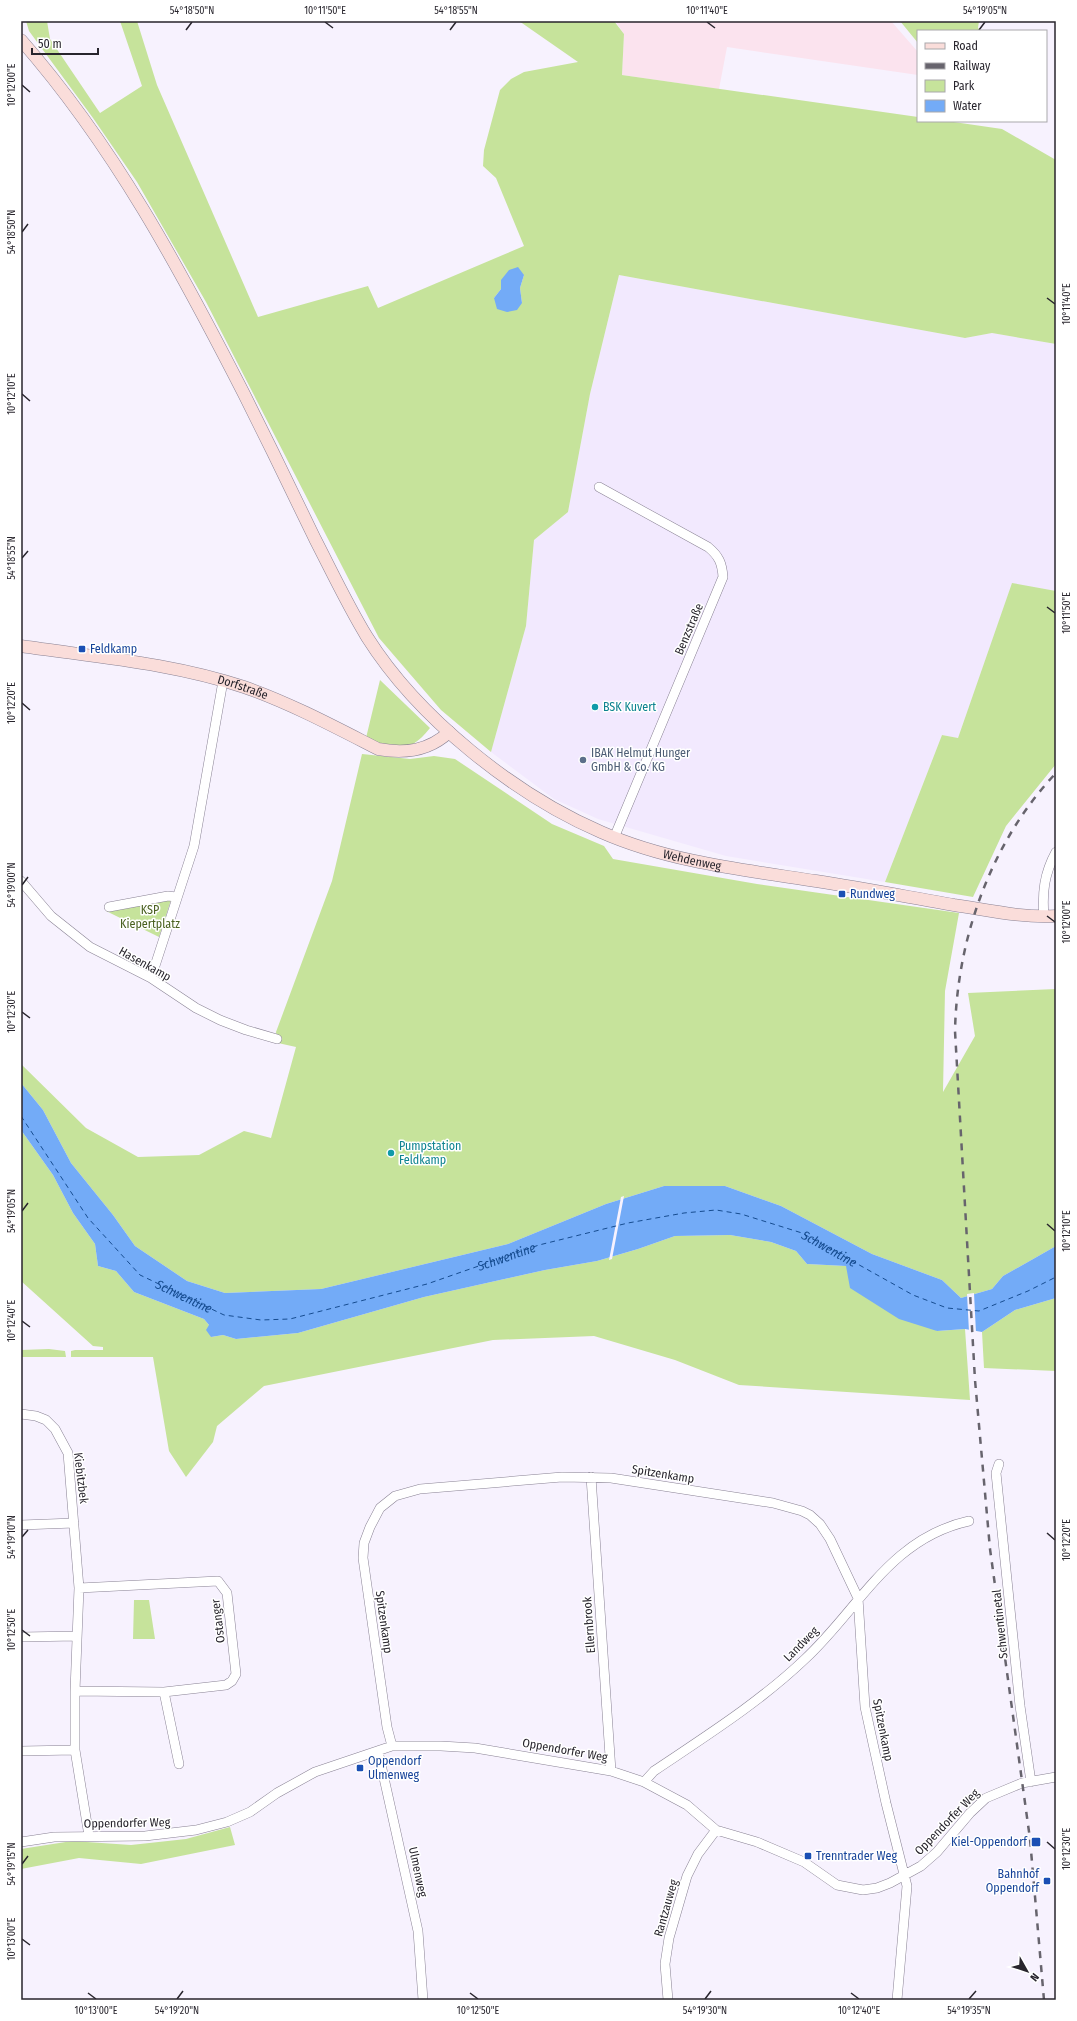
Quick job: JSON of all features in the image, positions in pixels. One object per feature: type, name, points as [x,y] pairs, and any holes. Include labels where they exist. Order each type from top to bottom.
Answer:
[{"type":"main road","name":"Wehdenweg","points":[[21,40],[50,74],[96,134],[153,226],[243,392],[341,590],[368,638],[388,667],[449,732],[476,755],[514,784],[560,812],[614,838],[639,847],[704,863],[1018,915],[1050,916]]},
{"type":"main road","name":"Dorfstraße","points":[[21,646],[142,663],[223,681],[283,702],[378,749],[395,752],[421,749],[438,742],[449,732]]},
{"type":"street","name":"Benzstraße","points":[[599,487],[708,547],[717,554],[722,564],[723,577],[614,838]]},
{"type":"street","points":[[151,978],[176,897],[194,846],[223,681]]},
{"type":"street","points":[[1050,916],[1044,884],[1049,866],[1056,852]]},
{"type":"street","name":"Hasenkamp","points":[[21,880],[51,916],[64,928],[90,947],[151,978],[196,1008],[220,1020],[246,1030],[277,1039]]},
{"type":"street","points":[[109,907],[168,896],[176,897]]},
{"type":"street","name":"Kiebitzbek","points":[[21,1414],[36,1416],[46,1420],[55,1429],[68,1453],[79,1588],[75,1692],[75,1750],[89,1836]]},
{"type":"street","name":"Schwentinetal","points":[[999,1464],[996,1472],[1020,1706],[1031,1782]]},
{"type":"street","name":"Spitzenkamp","points":[[392,1746],[387,1727],[363,1558],[364,1543],[370,1526],[380,1508],[396,1496],[420,1488],[562,1477],[592,1477],[611,1478],[773,1503],[802,1511],[820,1524],[830,1539],[858,1598],[865,1707],[886,1803],[905,1876]]},
{"type":"street","name":"Ellernbrook","points":[[592,1477],[611,1771]]},
{"type":"street","name":"Landweg","points":[[644,1782],[654,1771],[727,1721],[785,1677],[824,1640],[858,1598],[900,1555],[934,1532],[952,1524],[969,1521]]},
{"type":"street","points":[[21,1525],[74,1523]]},
{"type":"street","name":"Ostanger","points":[[75,1692],[164,1692],[226,1685],[232,1681],[236,1674],[227,1593],[218,1581],[79,1588]]},
{"type":"street","points":[[21,1637],[77,1636]]},
{"type":"street","points":[[164,1692],[179,1764]]},
{"type":"street","name":"Oppendorfer Weg","points":[[21,1842],[54,1837],[168,1835],[227,1822],[250,1812],[277,1793],[315,1772],[392,1746],[475,1748],[611,1771],[644,1782],[687,1805],[716,1830],[764,1844],[804,1862],[830,1881],[850,1888],[877,1888],[905,1876],[937,1852],[970,1813],[986,1798],[999,1791],[1056,1777]]},
{"type":"street","points":[[21,1751],[75,1750]]},
{"type":"street","name":"Ulmenweg","points":[[378,1751],[418,1931],[423,2000]]},
{"type":"street","name":"Rantzauweg","points":[[668,2000],[665,1964],[669,1938],[687,1876],[698,1854],[716,1830]]},
{"type":"street","points":[[897,2000],[907,1886],[905,1876]]},
{"type":"shaded area","points":[[615,21],[891,21],[917,51],[917,75],[727,47],[719,89],[622,75],[624,34]]},
{"type":"shaded area","points":[[619,275],[965,338],[992,333],[1056,344],[1056,591],[1012,584],[958,738],[942,735],[885,882],[726,856],[598,819],[554,799],[491,752],[526,626],[534,540],[568,512],[590,394]]},
{"type":"green space","points":[[26,21],[47,21],[50,39],[100,113],[142,86],[120,21],[137,21],[157,85],[258,317],[368,286],[378,308],[524,246],[496,178],[483,166],[484,150],[500,90],[511,79],[524,72],[578,62],[519,21],[614,21],[624,34],[622,75],[917,117],[917,122],[954,122],[1002,129],[1056,160],[1056,344],[992,333],[965,338],[619,275],[590,394],[568,512],[534,540],[526,626],[491,752],[441,710],[379,638],[206,302],[137,182],[93,118],[29,31]],"holes":[[[524,275],[520,288],[522,303],[494,298],[501,289]]]},
{"type":"green space","points":[[900,21],[979,21],[978,28],[980,30],[917,30],[917,42]]},
{"type":"green space","points":[[1012,583],[1056,591],[1056,764],[1006,826],[973,897],[885,882],[942,735],[958,738]]},
{"type":"green space","points":[[380,680],[430,728],[415,743],[401,748],[385,745],[366,738]]},
{"type":"green space","points":[[362,754],[410,759],[434,756],[455,759],[552,824],[604,846],[613,859],[757,884],[959,913],[945,991],[943,1092],[975,1036],[968,993],[1056,989],[1056,1246],[1003,1276],[992,1289],[961,1298],[942,1280],[872,1254],[781,1206],[725,1186],[664,1186],[606,1204],[508,1244],[321,1289],[225,1293],[187,1281],[135,1246],[113,1215],[71,1163],[43,1110],[21,1083],[21,1064],[86,1128],[138,1157],[199,1155],[244,1131],[271,1138],[296,1047],[278,1043],[276,1032],[332,881]]},
{"type":"green space","name":"KSP Kiepertplatz","points":[[166,898],[171,900],[159,937],[106,911]]},
{"type":"green space","points":[[21,1130],[53,1175],[73,1213],[95,1244],[98,1266],[116,1271],[134,1292],[204,1319],[209,1325],[211,1337],[223,1335],[236,1339],[298,1333],[424,1297],[545,1270],[597,1261],[675,1236],[730,1235],[771,1242],[796,1251],[807,1264],[846,1266],[937,1331],[965,1329],[970,1400],[739,1385],[675,1360],[594,1336],[493,1340],[264,1386],[217,1426],[213,1442],[186,1477],[169,1451],[153,1357],[71,1357],[71,1351],[103,1350],[103,1347],[93,1346],[21,1281]]},
{"type":"green space","points":[[1056,1298],[1056,1371],[984,1368],[982,1332],[1015,1310]]},
{"type":"green space","points":[[49,1349],[65,1351],[66,1357],[21,1357],[21,1350]]},
{"type":"green space","points":[[134,1600],[149,1600],[155,1639],[133,1639]]},
{"type":"green space","points":[[230,1827],[235,1845],[141,1864],[79,1858],[21,1869],[21,1849],[72,1841],[131,1845],[186,1839]]},
{"type":"water","points":[[518,267],[524,275],[520,288],[522,303],[517,310],[507,312],[497,309],[494,298],[501,289],[501,280],[509,270]]},
{"type":"water","name":"Schwentine","points":[[21,1083],[43,1110],[71,1163],[113,1215],[135,1246],[187,1281],[225,1293],[321,1289],[508,1244],[606,1204],[664,1186],[725,1186],[781,1206],[872,1254],[942,1280],[961,1298],[992,1289],[1003,1276],[1056,1246],[1056,1298],[1015,1310],[982,1332],[965,1329],[937,1331],[899,1319],[850,1288],[846,1266],[807,1264],[796,1251],[771,1242],[730,1235],[675,1236],[597,1261],[545,1270],[424,1297],[298,1333],[236,1339],[223,1335],[211,1337],[206,1330],[209,1325],[204,1319],[134,1292],[116,1271],[98,1266],[95,1244],[73,1213],[53,1175],[21,1130]]},
{"type":"pier","points":[[624,1196],[612,1259],[609,1260],[621,1197]]},
{"type":"pier","points":[[974,1293],[976,1333],[969,1332],[967,1294]]},
{"type":"ferry route","points":[[21,1116],[88,1218],[140,1275],[224,1315],[261,1320],[290,1319],[427,1284],[539,1245],[628,1223],[684,1213],[716,1210],[741,1214],[802,1233],[913,1295],[947,1308],[979,1311],[1028,1291],[1056,1277]]},
{"type":"railway","points":[[1044,2000],[1030,1839],[990,1549],[975,1380],[955,1031],[957,996],[962,961],[982,893],[996,860],[1013,829],[1033,800],[1056,773]]},
{"type":"place","name":"Feldkamp","points":[[82,649]]},
{"type":"place","name":"BSK Kuvert","points":[[595,707]]},
{"type":"place","name":"IBAK Helmut Hunger GmbH & Co. KG","points":[[583,760]]},
{"type":"place","name":"Rundweg","points":[[842,894]]},
{"type":"place","name":"Pumpstation Feldkamp","points":[[391,1153]]},
{"type":"place","name":"Oppendorf Ulmenweg","points":[[360,1768]]},
{"type":"place","name":"Kiel-Oppendorf","points":[[1036,1842]]},
{"type":"place","name":"Trenntrader Weg","points":[[808,1856]]},
{"type":"place","name":"Bahnhof Oppendorf","points":[[1047,1881]]}]
